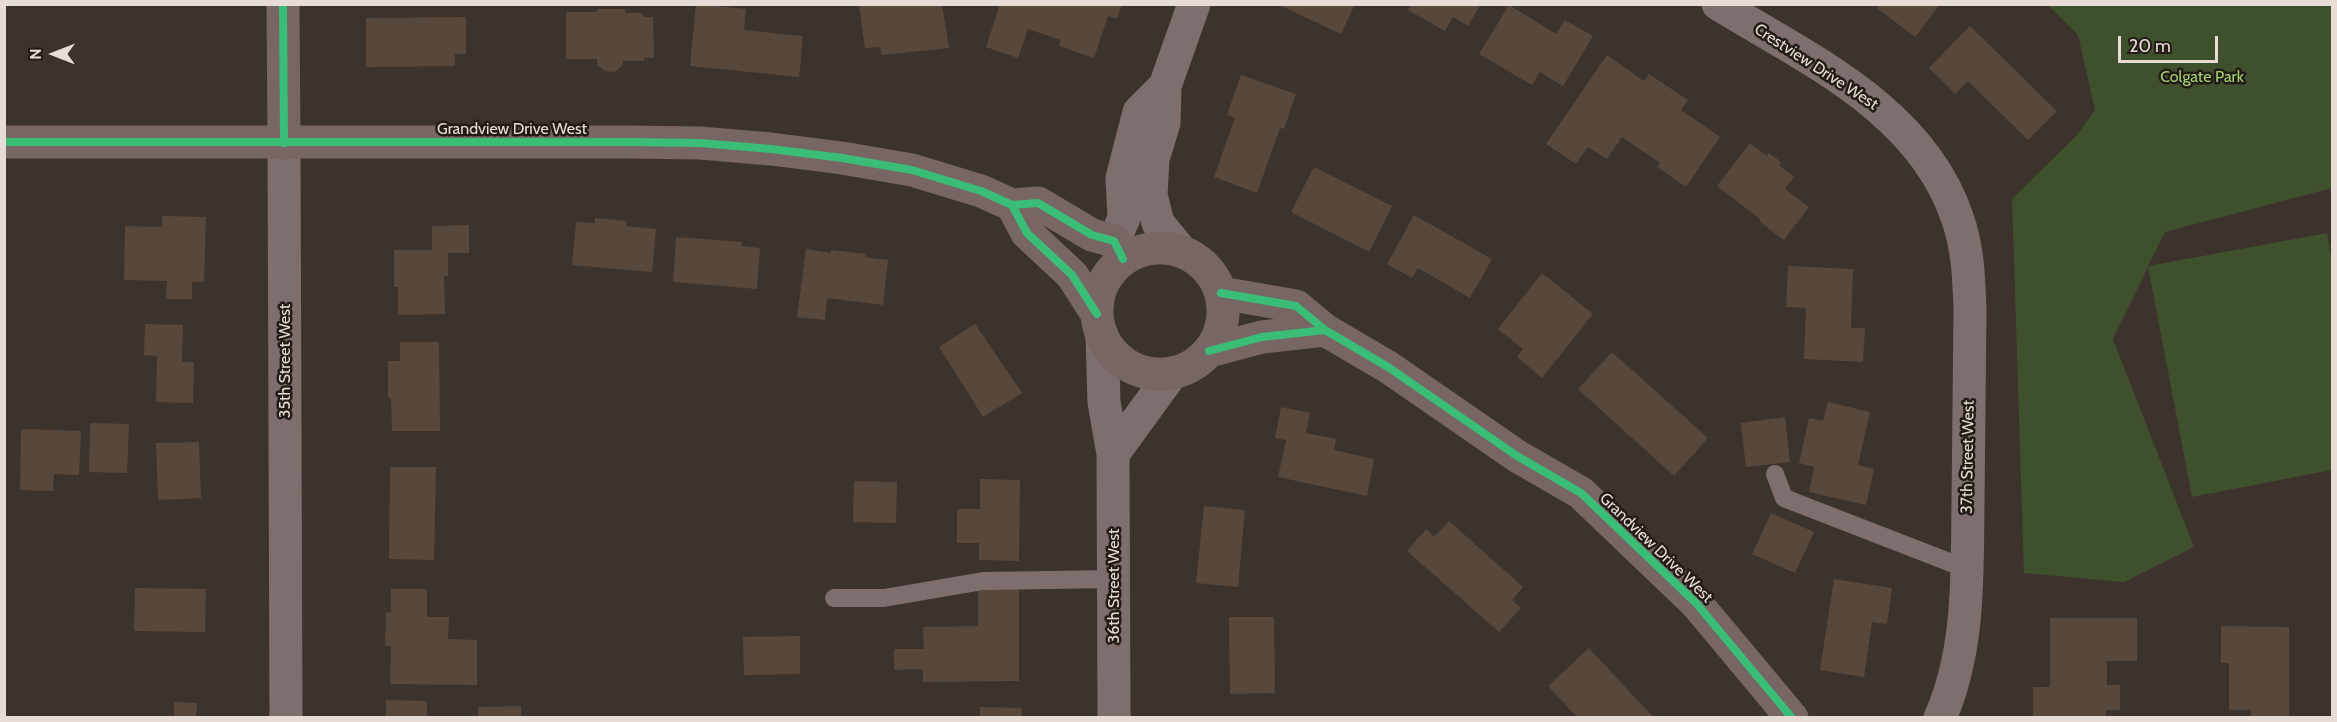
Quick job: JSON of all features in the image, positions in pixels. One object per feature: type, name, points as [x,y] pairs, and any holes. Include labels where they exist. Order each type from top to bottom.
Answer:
[{"type":"street","name":"35th Street West","points":[[283,4],[286,717]]},
{"type":"street","points":[[1181,251],[1158,223],[1151,195],[1153,159],[1164,123],[1165,86],[1194,4]]},
{"type":"street","name":"Crestview Drive West","points":[[1718,4],[1875,104],[1916,144],[1949,195]]},
{"type":"street","points":[[1100,325],[1100,293],[1118,250],[1124,218],[1122,178],[1139,112],[1165,86]]},
{"type":"street","name":"Grandview Drive West","points":[[4,142],[628,142],[700,143],[771,149],[912,170],[981,191],[1012,205],[1038,203],[1118,250]]},
{"type":"street","name":"37th Street West","points":[[1940,717],[1953,688],[1962,646],[1967,569],[1970,311],[1964,243],[1949,195]]},
{"type":"street","points":[[1012,205],[1027,233],[1072,275],[1114,353],[1131,367],[1151,373],[1172,373],[1192,365],[1209,351],[1220,333],[1224,313],[1221,293],[1213,275],[1199,260],[1181,251],[1161,247],[1118,250]]},
{"type":"street","name":"Grandview Drive West","points":[[1221,293],[1296,306],[1325,330],[1388,367],[1517,456],[1581,493],[1696,603],[1792,717]]},
{"type":"street","name":"36th Street West","points":[[1100,325],[1104,402],[1113,454],[1114,717]]},
{"type":"street","points":[[1209,351],[1262,337],[1325,330]]},
{"type":"street","points":[[1113,454],[1172,373]]},
{"type":"lane","points":[[1775,474],[1784,498],[1967,569]]},
{"type":"lane","points":[[834,598],[884,598],[983,581],[1115,579]]},
{"type":"green space","name":"Colgate Park","points":[[2048,5],[2332,5],[2332,188],[2165,232],[2148,266],[2327,233],[2332,264],[2332,470],[2192,497],[2148,267],[2113,339],[2194,547],[2124,582],[2024,573],[2012,199],[2076,136],[2095,110],[2078,35]]},
{"type":"building","points":[[696,4],[746,9],[744,30],[803,36],[799,77],[690,66]]},
{"type":"building","points":[[1000,4],[1122,4],[1117,19],[1108,16],[1094,58],[1059,46],[1061,40],[1028,29],[1018,58],[986,47]]},
{"type":"building","points":[[1277,4],[1355,4],[1341,34]]},
{"type":"building","points":[[1412,4],[1481,4],[1468,26],[1453,17],[1445,31],[1408,10]]},
{"type":"building","points":[[1880,4],[1935,4],[1938,7],[1915,37],[1877,8]]},
{"type":"building","points":[[859,5],[942,5],[949,48],[882,55],[880,47],[865,48]]},
{"type":"building","points":[[1509,5],[1556,34],[1565,20],[1593,36],[1563,86],[1540,72],[1532,85],[1479,54]]},
{"type":"building","points":[[597,9],[625,9],[625,13],[643,13],[643,17],[653,17],[654,58],[644,58],[644,61],[623,61],[623,65],[615,72],[605,71],[597,65],[597,59],[566,59],[566,12],[597,12]]},
{"type":"building","points":[[466,17],[466,54],[455,54],[455,66],[366,67],[366,18]]},
{"type":"building","points":[[1970,26],[2057,111],[2028,140],[1968,81],[1955,94],[1929,68]]},
{"type":"building","points":[[1607,55],[1644,81],[1649,74],[1688,100],[1681,110],[1720,137],[1686,187],[1657,167],[1660,163],[1622,137],[1607,159],[1588,147],[1576,164],[1546,144]]},
{"type":"building","points":[[1241,75],[1296,94],[1284,129],[1280,128],[1257,193],[1214,177],[1235,118],[1227,115]]},
{"type":"building","points":[[1750,143],[1767,156],[1769,153],[1781,162],[1779,165],[1794,177],[1785,189],[1809,207],[1784,240],[1717,186]]},
{"type":"building","points":[[1314,167],[1392,206],[1369,252],[1291,212]]},
{"type":"building","points":[[1414,215],[1492,259],[1470,298],[1418,268],[1412,278],[1387,264]]},
{"type":"building","points":[[162,216],[206,217],[204,282],[192,282],[192,299],[166,299],[167,281],[124,280],[125,226],[162,227]]},
{"type":"building","points":[[595,218],[627,221],[626,226],[656,229],[652,272],[572,265],[576,222],[595,223]]},
{"type":"building","points":[[469,225],[469,253],[448,253],[448,276],[444,276],[445,314],[398,315],[398,287],[394,287],[394,250],[432,250],[432,226]]},
{"type":"building","points":[[676,237],[742,242],[741,246],[760,248],[757,289],[673,282]]},
{"type":"building","points":[[806,249],[831,253],[831,250],[866,254],[865,257],[888,260],[883,305],[827,298],[825,320],[797,317]]},
{"type":"building","points":[[1788,266],[1853,269],[1851,328],[1865,328],[1863,362],[1804,359],[1806,308],[1786,307]]},
{"type":"building","points":[[1542,273],[1593,314],[1542,378],[1517,357],[1523,349],[1498,329]]},
{"type":"building","points":[[145,324],[183,325],[182,362],[194,362],[193,403],[156,402],[157,356],[144,355]]},
{"type":"building","points":[[975,324],[1022,393],[983,417],[939,347]]},
{"type":"building","points":[[400,342],[439,342],[440,431],[392,431],[391,398],[388,398],[388,361],[400,361]]},
{"type":"building","points":[[1612,352],[1708,438],[1674,476],[1578,389]]},
{"type":"building","points":[[1828,402],[1870,412],[1858,465],[1874,469],[1866,505],[1809,492],[1814,467],[1799,463],[1809,418],[1823,421]]},
{"type":"building","points":[[1281,407],[1310,413],[1306,433],[1336,439],[1334,450],[1374,459],[1367,496],[1278,477],[1286,440],[1275,438]]},
{"type":"building","points":[[1785,417],[1790,462],[1746,467],[1741,423]]},
{"type":"building","points":[[90,423],[129,424],[127,473],[89,472]]},
{"type":"building","points":[[21,429],[81,431],[79,475],[54,474],[53,491],[20,490]]},
{"type":"building","points":[[199,442],[201,498],[158,500],[156,443]]},
{"type":"building","points":[[390,467],[436,467],[434,560],[389,559]]},
{"type":"building","points":[[980,479],[1020,480],[1019,561],[979,560],[979,543],[957,543],[957,509],[980,509]]},
{"type":"building","points":[[854,481],[897,482],[896,523],[853,522]]},
{"type":"building","points":[[1204,506],[1245,510],[1238,587],[1196,583]]},
{"type":"building","points":[[1771,513],[1814,532],[1795,573],[1752,554]]},
{"type":"building","points":[[1449,521],[1523,587],[1512,600],[1521,608],[1499,632],[1407,551],[1426,529],[1434,537]]},
{"type":"building","points":[[1834,579],[1892,588],[1887,624],[1872,622],[1864,677],[1820,670]]},
{"type":"building","points":[[1019,587],[1019,681],[923,682],[923,669],[894,670],[894,649],[924,649],[923,627],[978,626],[978,588]]},
{"type":"building","points":[[135,588],[206,589],[205,632],[134,631]]},
{"type":"building","points":[[391,589],[427,589],[427,617],[449,617],[448,639],[477,640],[477,685],[390,684],[391,646],[385,646],[386,612],[391,613]]},
{"type":"building","points":[[1229,617],[1274,617],[1275,693],[1230,694]]},
{"type":"building","points":[[2050,618],[2137,618],[2137,661],[2107,661],[2107,685],[2120,685],[2120,710],[2106,710],[2106,718],[2033,718],[2033,687],[2050,687]]},
{"type":"building","points":[[2221,626],[2289,627],[2289,718],[2251,718],[2251,710],[2229,710],[2229,663],[2221,663]]},
{"type":"building","points":[[800,636],[800,674],[744,675],[743,637]]},
{"type":"building","points":[[1589,648],[1654,718],[1578,718],[1548,686]]},
{"type":"building","points":[[386,700],[427,701],[427,718],[386,718]]},
{"type":"building","points":[[174,702],[197,703],[196,718],[174,718]]},
{"type":"building","points":[[521,706],[521,718],[478,718],[478,707]]},
{"type":"building","points":[[980,707],[1022,708],[1021,718],[980,718]]},
{"type":"cycle path","points":[[283,4],[284,143]]},
{"type":"cycle path","points":[[4,142],[628,142],[700,143],[771,149],[912,170],[981,191],[1012,205],[1038,203],[1092,235],[1114,241],[1123,259]]},
{"type":"cycle path","points":[[1012,205],[1027,233],[1072,275],[1097,314]]},
{"type":"cycle path","points":[[1221,293],[1296,306],[1325,330],[1388,367],[1517,456],[1581,493],[1696,603],[1792,718]]},
{"type":"cycle path","points":[[1209,351],[1262,337],[1325,330]]}]
